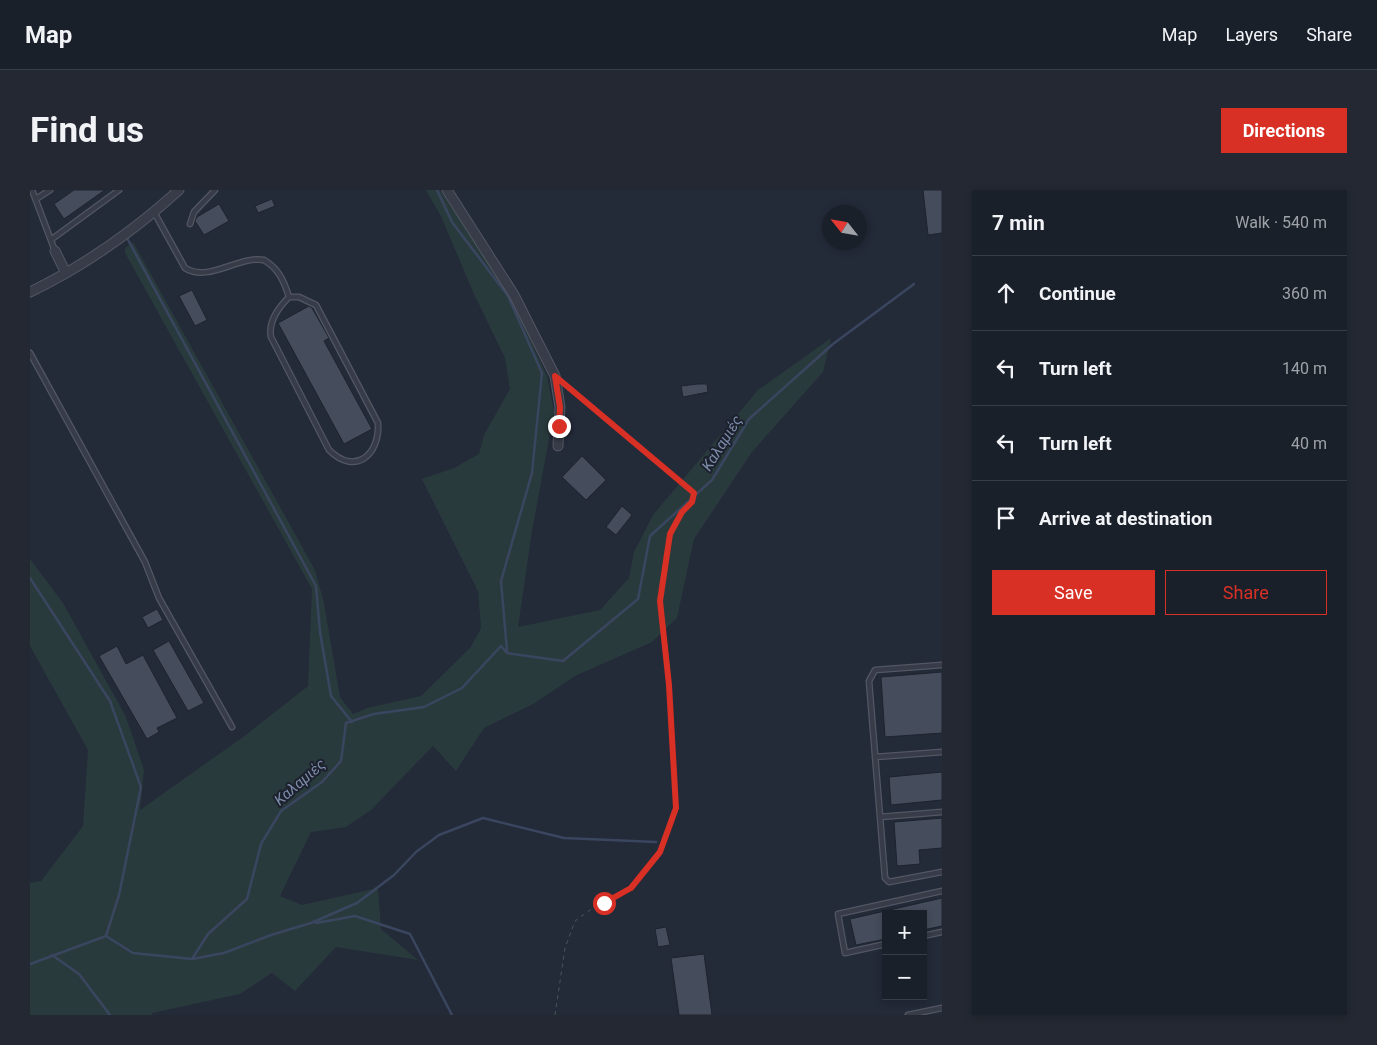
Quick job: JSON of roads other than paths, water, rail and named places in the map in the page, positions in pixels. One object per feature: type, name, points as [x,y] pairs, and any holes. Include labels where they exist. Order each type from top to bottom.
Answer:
[{"type":"street","points":[[30,292],[66,273],[154,212],[179,190]]},
{"type":"street","points":[[447,190],[514,295],[555,376],[560,407],[558,446]]},
{"type":"street","points":[[55,251],[66,273]]},
{"type":"lane","points":[[32,190],[55,251]]},
{"type":"lane","points":[[36,199],[50,190]]},
{"type":"lane","points":[[52,239],[120,190]]},
{"type":"lane","points":[[190,224],[194,212],[215,190]]},
{"type":"lane","points":[[154,212],[185,268],[195,273],[264,260],[276,269],[283,279],[289,297]]},
{"type":"lane","points":[[299,296],[316,305],[378,423],[378,442],[372,451],[359,461],[342,460],[329,450],[271,337],[274,317],[289,297],[299,296]]},
{"type":"lane","points":[[30,353],[145,562],[159,598],[232,727]]},
{"type":"lane","points":[[942,665],[875,670],[871,674],[869,681],[885,878],[889,882],[942,872]]},
{"type":"lane","points":[[875,757],[942,752]]},
{"type":"lane","points":[[880,817],[942,812]]},
{"type":"lane","points":[[882,945],[845,952],[838,914],[942,891]]},
{"type":"lane","points":[[927,935],[942,932]]},
{"type":"lane","points":[[908,1015],[942,1008]]},
{"type":"waterway","name":"Καλαμιές","points":[[437,190],[452,222],[508,296],[542,373],[532,473],[501,581],[507,651]]},
{"type":"waterway","points":[[127,238],[316,586],[320,632],[331,696],[352,722]]},
{"type":"waterway","name":"Καλαμιές","points":[[30,578],[110,701],[141,787],[119,895],[106,936],[133,953],[192,959],[208,934],[247,899],[261,844],[281,811],[322,782],[341,761],[346,723],[374,714],[424,707],[462,688],[501,646],[507,653],[563,661],[638,599],[650,536],[712,480],[749,419],[833,344],[914,284]]},
{"type":"waterway","points":[[311,923],[357,903],[394,875],[416,852],[439,835],[483,818],[564,838],[656,842]]},
{"type":"waterway","points":[[316,923],[355,916],[410,934],[452,1015]]},
{"type":"waterway","points":[[192,959],[224,953],[271,935],[311,923]]},
{"type":"waterway","name":"Καλαμιές","points":[[30,964],[106,936]]},
{"type":"waterway","points":[[52,955],[79,974],[110,1015]]}]
